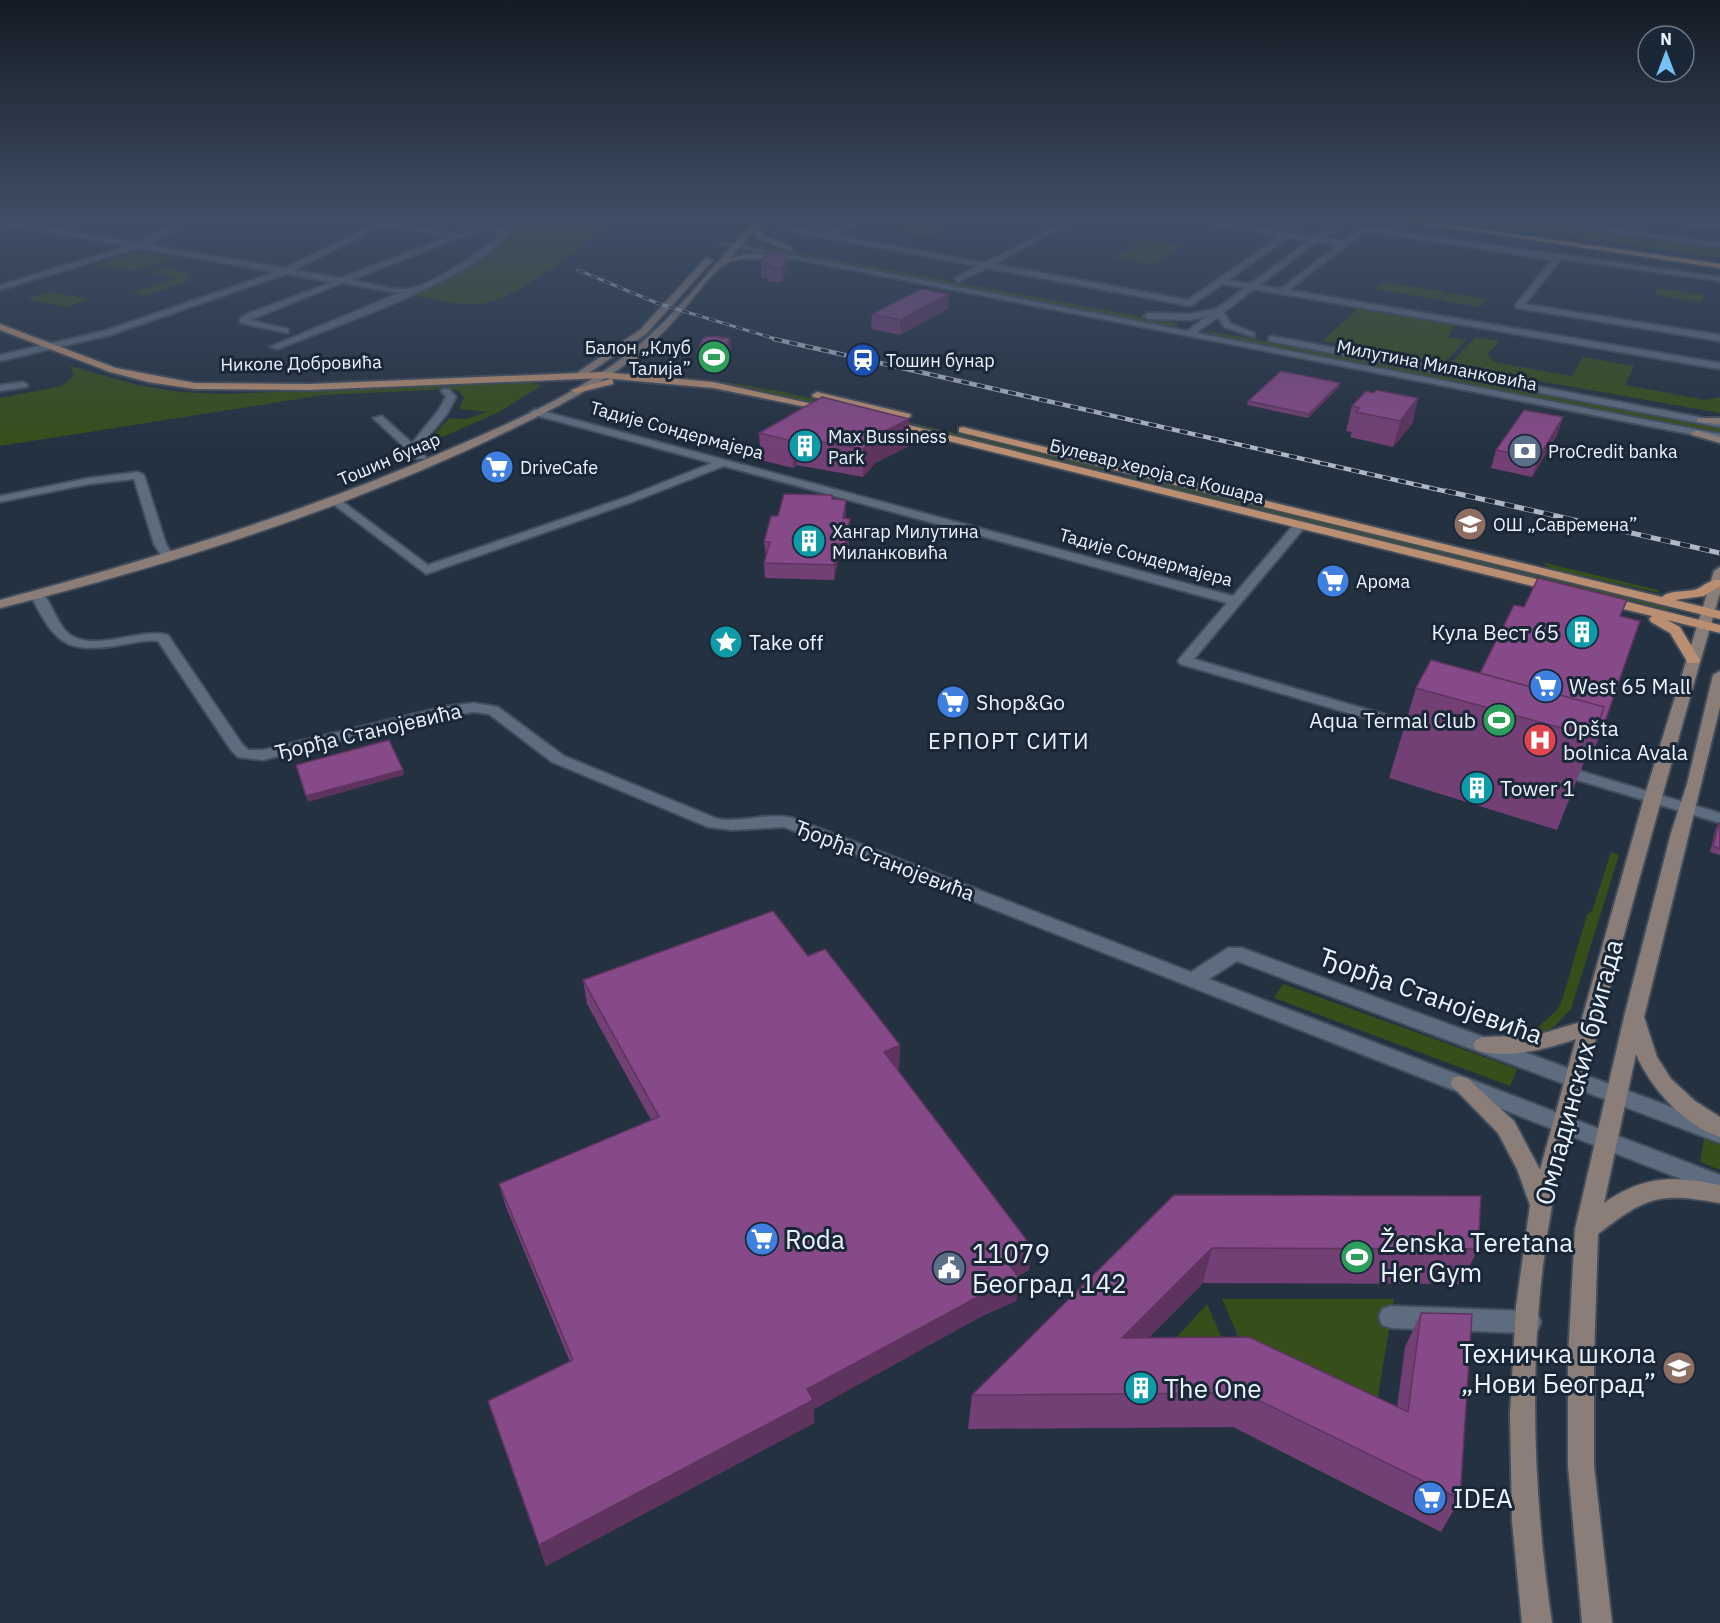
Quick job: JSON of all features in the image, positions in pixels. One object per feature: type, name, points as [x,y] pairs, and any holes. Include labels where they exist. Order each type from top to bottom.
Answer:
[{"type":"main road","name":"Тошин бунар","points":[[0,595],[165,553],[322,497],[417,453],[500,420],[586,372],[643,332],[677,295]]},
{"type":"main road","name":"Тошин бунар","points":[[0,604],[335,501],[462,448],[608,372],[631,356],[664,327],[692,295]]},
{"type":"main road","name":"Николе Добровића","points":[[0,318],[149,372],[183,379],[220,382],[291,382],[586,372]]},
{"type":"main road","name":"Николе Добровића","points":[[0,327],[132,375],[213,387],[301,387],[586,372]]},
{"type":"main road","points":[[631,356],[637,365],[653,375]]},
{"type":"main road","name":"Булевар хероја са Кошара","points":[[586,372],[728,378],[788,388],[1627,592],[1710,617],[1720,629]]},
{"type":"main road","name":"Булевар хероја са Кошара","points":[[653,375],[777,396],[1613,602],[1710,617]]},
{"type":"main road","points":[[576,390],[653,375]]},
{"type":"main road","points":[[536,376],[556,381],[560,387]]},
{"type":"main road","points":[[1696,433],[1720,439]]},
{"type":"main road","points":[[1106,477],[1115,473],[1117,467]]},
{"type":"main road","points":[[1122,481],[1123,475],[1133,472]]},
{"type":"main road","points":[[1627,592],[1684,597],[1699,593],[1718,577]]},
{"type":"main road","name":"Омладинских бригада","points":[[1537,1623],[1525,1514],[1523,1456],[1531,1263],[1541,1205],[1652,798],[1693,660],[1710,617],[1718,577]]},
{"type":"main road","points":[[1613,602],[1675,630],[1693,660]]},
{"type":"main road","name":"Омладинских бригада","points":[[1597,1623],[1581,1466],[1581,1357],[1587,1229],[1635,1013],[1720,675]]},
{"type":"main road","points":[[1635,1013],[1642,1048],[1665,1088],[1720,1128]]},
{"type":"main road","points":[[1483,1046],[1533,1044],[1561,1039],[1588,1027]]},
{"type":"main road","points":[[1460,1084],[1506,1127],[1528,1168],[1541,1205]]},
{"type":"main road","points":[[1587,1229],[1627,1198],[1643,1191],[1664,1186],[1720,1194]]},
{"type":"street","points":[[0,358],[68,344],[150,319],[218,295]]},
{"type":"street","points":[[285,331],[243,321],[307,295]]},
{"type":"street","points":[[275,347],[401,295]]},
{"type":"street","name":"Милутина Миланковића","points":[[994,295],[1696,433]]},
{"type":"street","name":"Милутина Миланковића","points":[[1036,295],[1720,423]]},
{"type":"street","points":[[1146,295],[1190,303],[1202,295]]},
{"type":"street","points":[[1189,334],[1242,295]]},
{"type":"street","points":[[1305,295],[1720,366]]},
{"type":"street","points":[[1528,295],[1519,306],[1720,338]]},
{"type":"street","points":[[1149,316],[1190,317],[1219,312]]},
{"type":"street","points":[[1219,312],[1227,325],[1251,334]]},
{"type":"street","points":[[0,388],[22,385]]},
{"type":"street","points":[[378,418],[417,453],[448,405],[451,397],[446,391]]},
{"type":"street","name":"Тадије Сондермајера","points":[[535,412],[1236,601],[1185,661],[1440,735]]},
{"type":"street","points":[[335,501],[426,570],[628,500],[723,463]]},
{"type":"street","points":[[0,499],[89,481],[138,475],[165,553]]},
{"type":"street","points":[[1236,601],[1300,525]]},
{"type":"street","name":"Ђорђа Станојевића","points":[[37,594],[61,632],[70,641],[91,643],[153,636],[163,638],[236,747],[244,754],[263,755],[429,714],[467,707],[484,707],[493,710],[558,759],[714,823],[740,826],[772,820],[785,821],[1720,1185]]},
{"type":"street","points":[[1542,765],[1720,818]]},
{"type":"street","name":"Ђорђа Станојевића","points":[[1193,980],[1235,953],[1720,1134]]},
{"type":"street","points":[[1391,1317],[1528,1322]]},
{"type":"green space","points":[[41,295],[66,295],[90,299],[66,307],[26,299]]},
{"type":"green space","points":[[411,295],[509,295],[480,304],[464,304]]},
{"type":"green space","points":[[999,295],[1023,295],[1180,324],[1175,328]]},
{"type":"green space","points":[[1408,295],[1444,295],[1439,300]]},
{"type":"green space","points":[[1446,295],[1487,299],[1480,307],[1440,300]]},
{"type":"green space","points":[[1654,295],[1703,295],[1705,295],[1701,302]]},
{"type":"green space","points":[[1358,308],[1456,324],[1448,337],[1466,340],[1444,363],[1323,341]]},
{"type":"green space","points":[[1205,330],[1720,427],[1720,433],[1221,338]]},
{"type":"green space","points":[[1476,337],[1499,341],[1488,354],[1494,362],[1572,376],[1583,357],[1634,366],[1625,385],[1706,400],[1720,397],[1720,413],[1449,365]]},
{"type":"green space","points":[[70,366],[137,385],[180,392],[225,394],[532,382],[541,386],[499,412],[422,446],[450,418],[466,419],[488,412],[459,409],[464,398],[459,391],[450,389],[324,395],[0,446],[0,398],[62,386],[74,375]]},
{"type":"green space","points":[[630,373],[731,383],[784,392],[1112,471],[1107,474],[809,402],[688,382],[627,375]]},
{"type":"green space","points":[[1131,474],[1670,605],[1668,610],[1127,479]]},
{"type":"green space","points":[[1541,562],[1658,590],[1660,593],[1552,569]]},
{"type":"green space","points":[[1611,852],[1619,855],[1571,1009],[1555,1026],[1540,1034],[1536,1029],[1558,1009],[1563,997],[1587,915],[1592,911]]},
{"type":"green space","points":[[1283,984],[1517,1069],[1510,1086],[1274,998]]},
{"type":"green space","points":[[1704,1138],[1720,1144],[1720,1170],[1700,1162]]},
{"type":"green space","points":[[1222,1299],[1394,1299],[1375,1414],[1243,1348]]},
{"type":"green space","points":[[1207,1304],[1227,1349],[1164,1351]]},
{"type":"building","points":[[910,295],[948,295],[900,320],[872,314]]},
{"type":"building","points":[[708,336],[730,338],[724,353],[697,352],[703,338]]},
{"type":"building","points":[[1281,371],[1340,383],[1309,414],[1248,401]]},
{"type":"building","points":[[1376,390],[1418,398],[1400,421],[1356,412],[1360,408],[1352,406],[1366,391],[1374,393]]},
{"type":"building","points":[[822,397],[909,419],[875,436],[863,449],[797,438],[792,441],[759,433]]},
{"type":"building","points":[[1524,410],[1563,417],[1538,459],[1496,450]]},
{"type":"building","name":"Хангар Милутина Миланковића","points":[[784,494],[832,495],[832,499],[846,500],[843,518],[850,519],[845,544],[838,544],[834,565],[764,563],[770,542],[764,542],[771,516],[778,516]]},
{"type":"building","points":[[1538,578],[1627,600],[1620,616],[1640,621],[1601,733],[1596,732],[1604,707],[1480,673],[1514,605],[1524,607]]},
{"type":"building","points":[[1431,660],[1604,707],[1594,737],[1416,688]]},
{"type":"building","points":[[389,740],[403,770],[306,796],[296,765]]},
{"type":"building","points":[[1720,823],[1720,849],[1713,846]]},
{"type":"building","name":"Roda","points":[[773,911],[808,956],[825,949],[900,1045],[884,1052],[1032,1247],[1006,1260],[1019,1278],[985,1293],[807,1389],[813,1400],[539,1545],[488,1401],[573,1360],[499,1184],[659,1117],[583,980]]},
{"type":"building","points":[[1174,1195],[1481,1196],[1478,1249],[1212,1248],[1122,1338],[1249,1337],[1408,1412],[1421,1313],[1472,1314],[1460,1499],[1244,1393],[972,1395]]},
{"type":"railway","points":[[637,295],[657,303],[779,340]]},
{"type":"railway","points":[[774,339],[1453,493]]},
{"type":"railway","points":[[1446,491],[1720,553]]},
{"type":"place","name":"Балон „Клуб Талија”","points":[[714,357]]},
{"type":"place","name":"Тошин бунар","points":[[863,360]]},
{"type":"place","name":"Max Bussiness Park","points":[[805,446]]},
{"type":"place","name":"ProCredit banka","points":[[1525,451]]},
{"type":"place","name":"DriveCafe","points":[[497,467]]},
{"type":"place","name":"ОШ „Савремена”","points":[[1470,524]]},
{"type":"place","name":"Хангар Милутина Миланковића","points":[[809,541]]},
{"type":"place","name":"Арома","points":[[1333,581]]},
{"type":"place","name":"Кула Вест 65","points":[[1582,632]]},
{"type":"place","name":"Take off","points":[[726,642]]},
{"type":"place","name":"West 65 Mall","points":[[1546,686]]},
{"type":"place","name":"Shop&Go","points":[[953,702]]},
{"type":"place","name":"Aqua Termal Club","points":[[1499,720]]},
{"type":"place","name":"Opšta bolnica Avala","points":[[1540,740]]},
{"type":"place","name":"Tower 1","points":[[1477,788]]},
{"type":"place","name":"Roda","points":[[762,1239]]},
{"type":"place","name":"Ženska Teretana Her Gym","points":[[1357,1257]]},
{"type":"place","name":"11079 Београд 142","points":[[949,1268]]},
{"type":"place","name":"Техничка школа „Нови Београд”","points":[[1679,1368]]},
{"type":"place","name":"The One","points":[[1141,1388]]},
{"type":"place","name":"IDEA","points":[[1430,1498]]},
{"type":"district","name":"ЕРПОРТ СИТИ","points":[[1009,740]]}]
